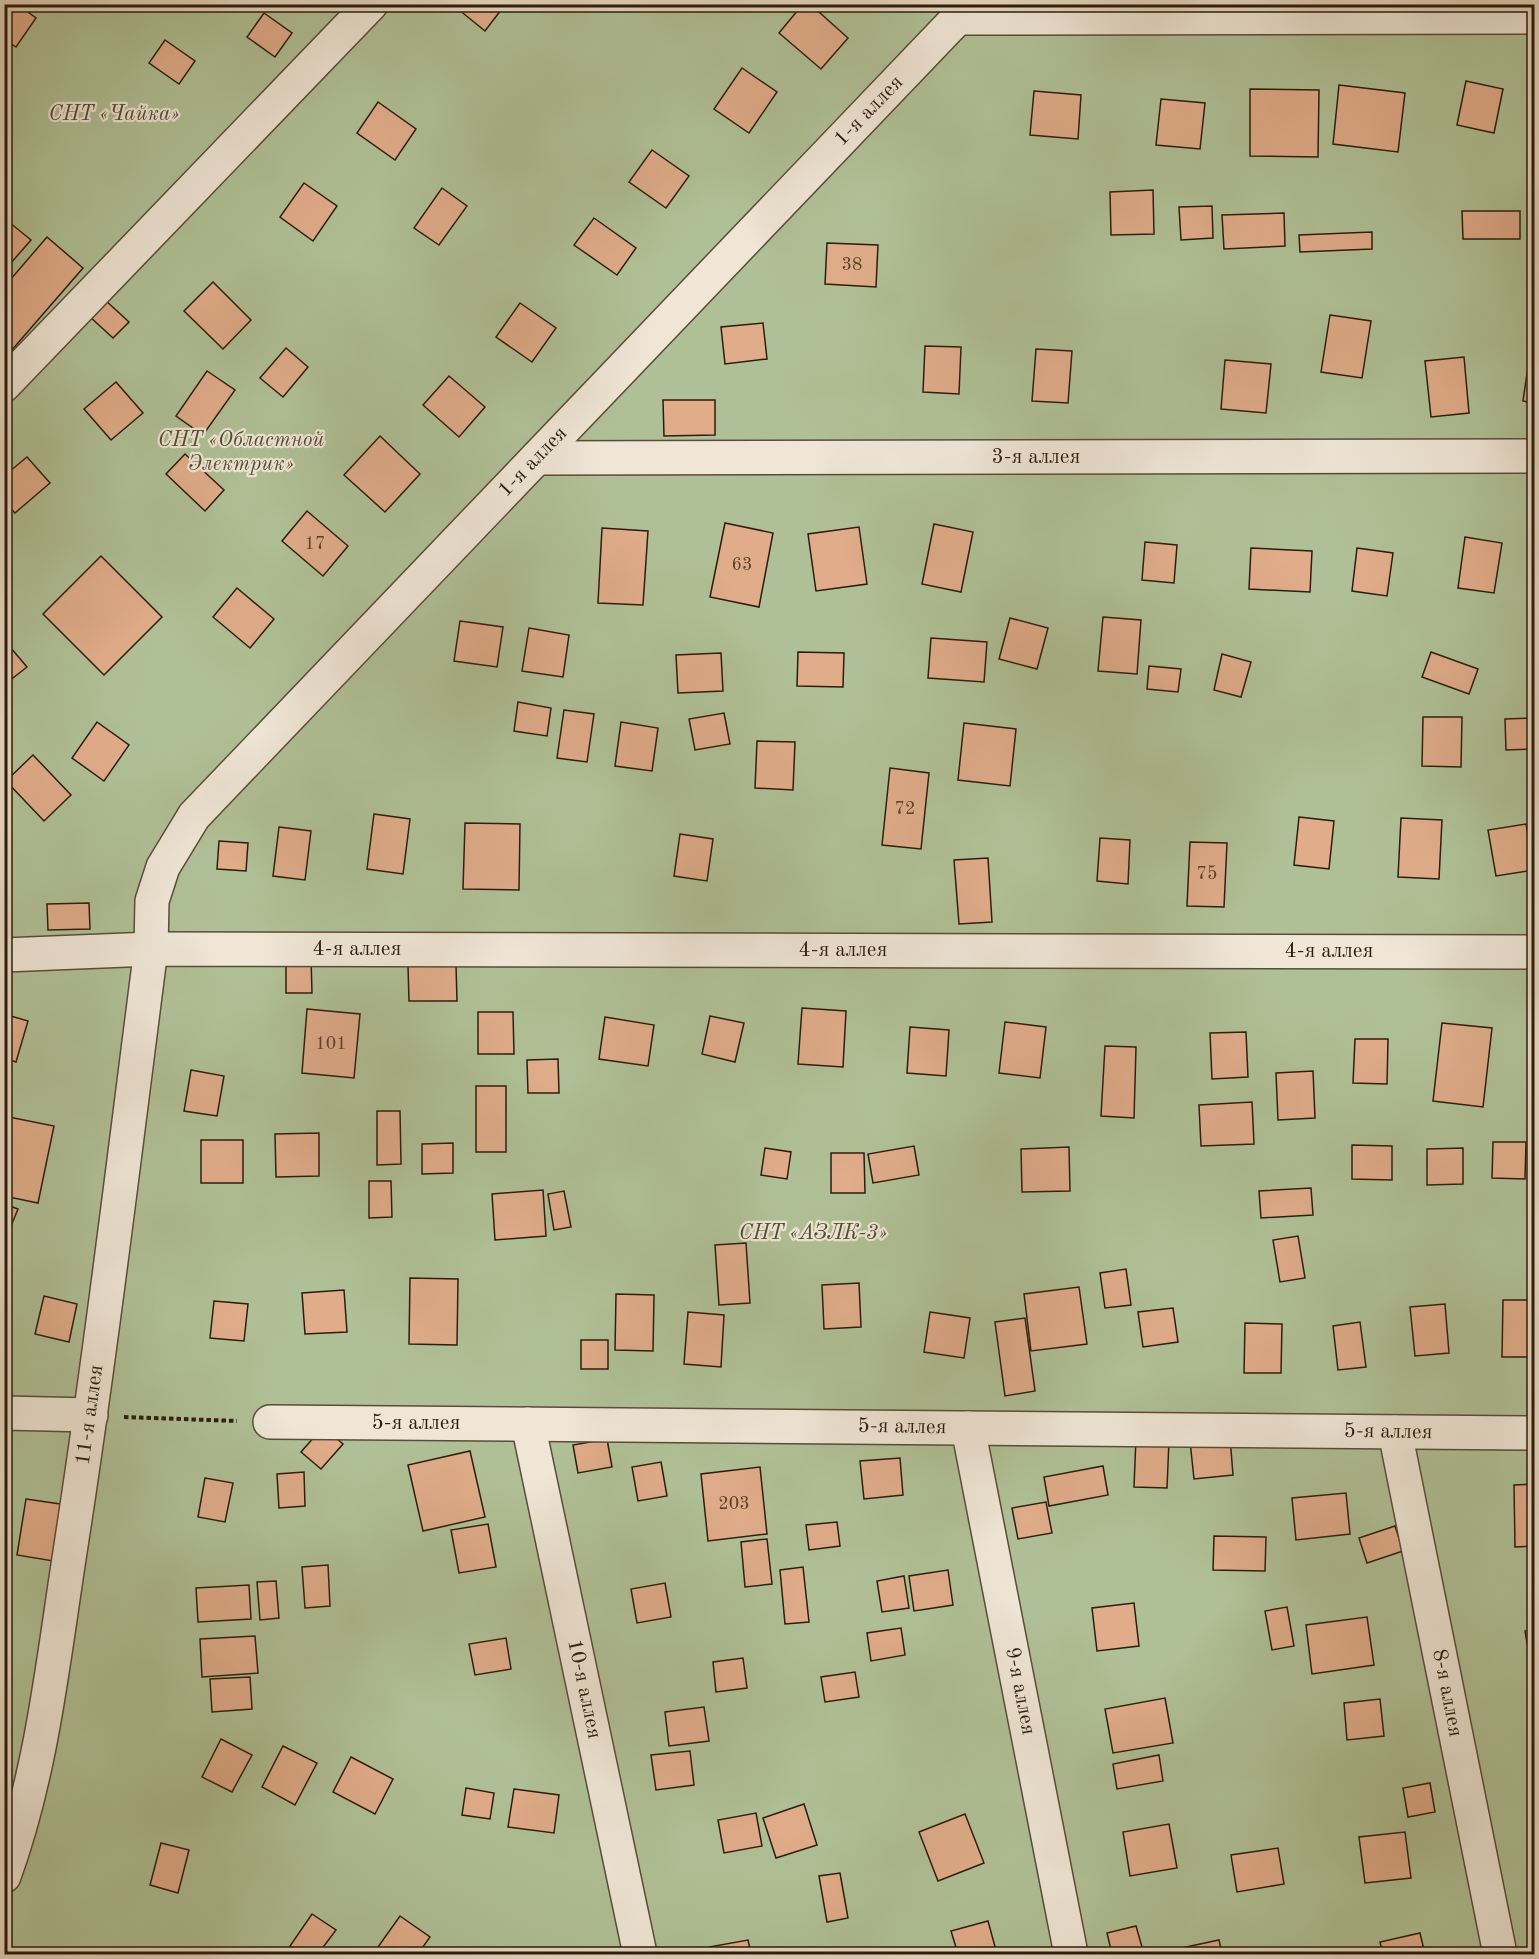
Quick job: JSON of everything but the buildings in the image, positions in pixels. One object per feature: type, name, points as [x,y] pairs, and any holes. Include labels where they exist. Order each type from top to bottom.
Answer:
[{"type":"street","points":[[4,385],[371,4]]},
{"type":"street","points":[[965,11],[1534,17]]},
{"type":"street","name":"1-я аллея","points":[[151,949],[152,901],[160,875],[194,816],[965,11]]},
{"type":"street","name":"3-я аллея","points":[[537,458],[1534,456]]},
{"type":"street","name":"4-я аллея","points":[[4,955],[151,949],[1534,952]]},
{"type":"street","name":"11-я аллея","points":[[4,1876],[19,1835],[39,1749],[91,1416],[151,949]]},
{"type":"street","points":[[4,1413],[91,1416]]},
{"type":"street","name":"5-я аллея","points":[[270,1422],[1534,1433]]},
{"type":"street","name":"10-я аллея","points":[[528,1424],[640,1954]]},
{"type":"street","name":"9-я аллея","points":[[968,1428],[1071,1954]]},
{"type":"street","name":"8-я аллея","points":[[1395,1432],[1500,1954]]},
{"type":"path","points":[[91,1416],[270,1422]]},
{"type":"green space","name":"СНТ «АЗЛК-3»","points":[[5,5],[1534,5],[1534,1954],[5,1954]]},
{"type":"park label","name":"СНТ «Чайка»","points":[[114,114]]},
{"type":"park label","name":"СНТ «Областной Электрик»","points":[[241,452]]}]
